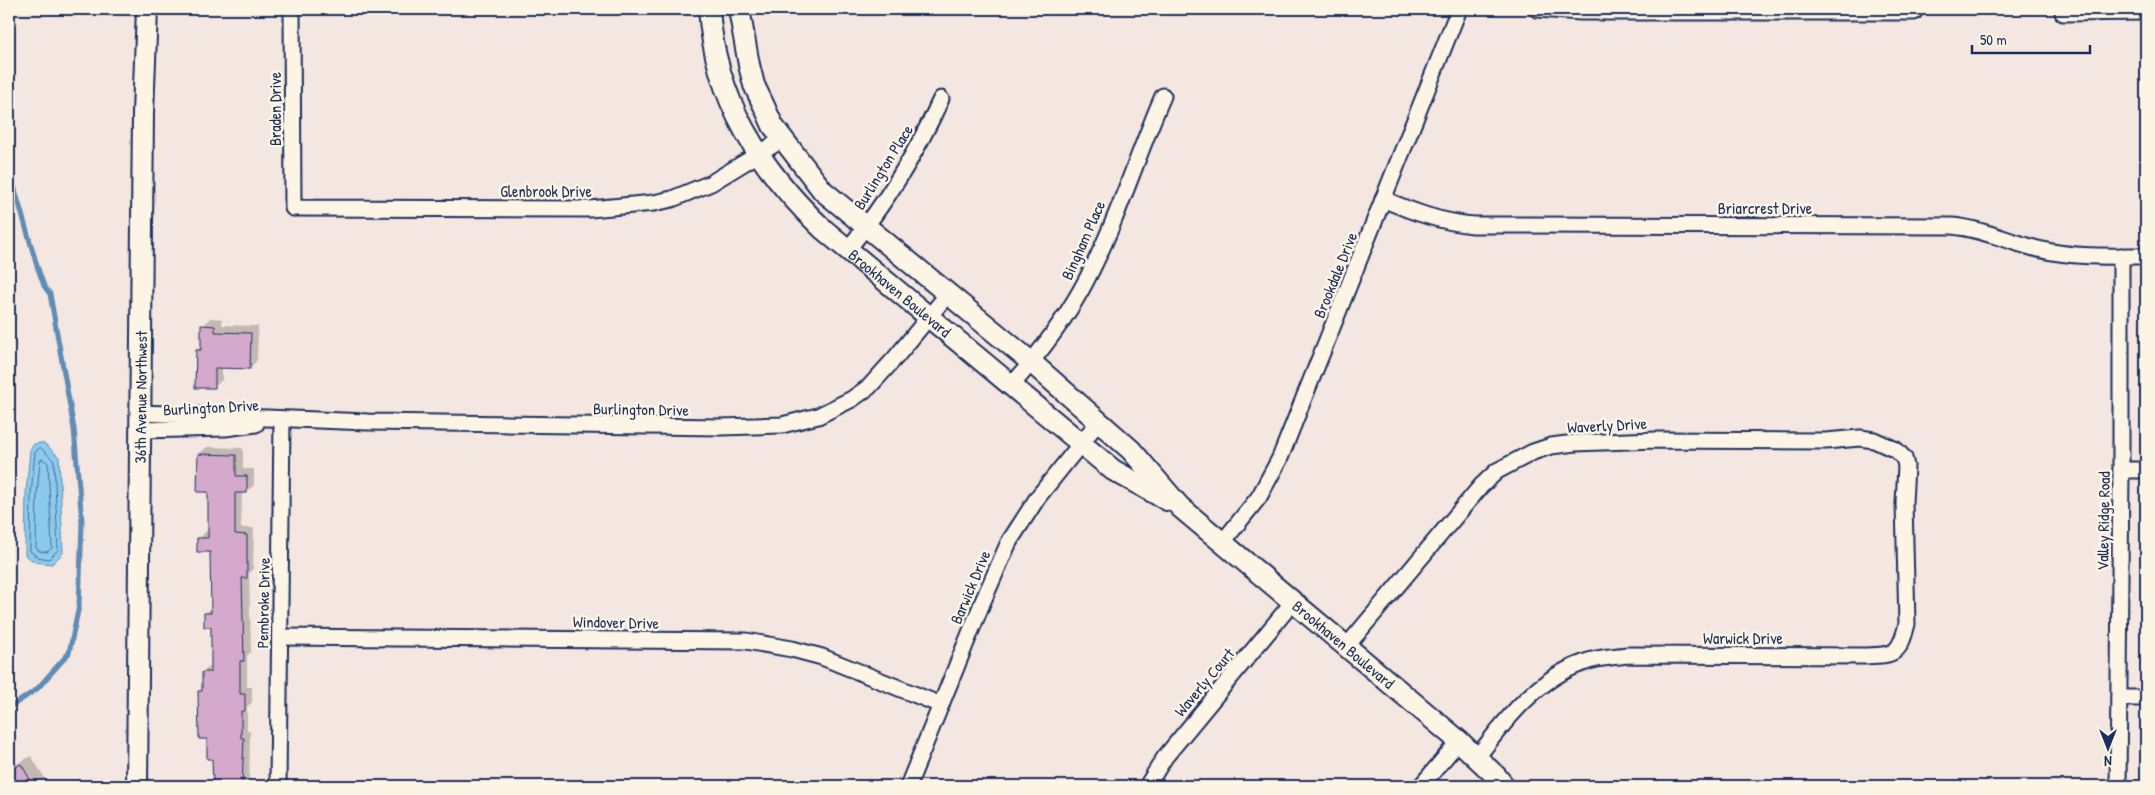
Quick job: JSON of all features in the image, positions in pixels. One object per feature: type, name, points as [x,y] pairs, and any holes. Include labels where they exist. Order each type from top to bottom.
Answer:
[{"type":"street","name":"36th Avenue Northwest","points":[[137,786],[144,113],[147,9]]},
{"type":"street","name":"Braden Drive","points":[[292,9],[293,208]]},
{"type":"street","name":"Brookhaven Boulevard","points":[[709,9],[713,40],[731,106],[758,155],[784,190],[801,208],[929,318],[1113,470],[1180,507]]},
{"type":"street","name":"Brookhaven Boulevard","points":[[739,9],[744,46],[754,85],[774,126],[823,190],[947,295],[1031,362],[1131,450],[1180,507],[1292,603],[1478,756],[1504,786]]},
{"type":"street","name":"Brookdale Drive","points":[[1222,543],[1259,497],[1280,458],[1459,9]]},
{"type":"street","points":[[1537,9],[1581,12],[1914,12]]},
{"type":"street","points":[[2063,14],[2124,10],[2146,12]]},
{"type":"street","name":"Bingham Place","points":[[1012,385],[1065,316],[1098,256],[1163,96]]},
{"type":"street","name":"Burlington Place","points":[[848,249],[901,177],[941,99]]},
{"type":"street","name":"Glenbrook Drive","points":[[293,208],[590,209],[633,206],[663,201],[692,192],[711,183],[783,138]]},
{"type":"street","name":"Briarcrest Drive","points":[[1384,199],[1430,218],[1473,225],[1952,226],[1972,229],[2038,249],[2059,253],[2080,256],[2146,256]]},
{"type":"street","name":"Valley Ridge Road","points":[[2118,786],[2121,256]]},
{"type":"street","name":"Burlington Drive","points":[[141,421],[225,415],[282,420],[721,428],[782,425],[818,416],[852,399],[869,387],[947,295]]},
{"type":"street","name":"Pembroke Drive","points":[[278,786],[282,420]]},
{"type":"street","name":"Barwick Drive","points":[[908,786],[1009,542],[1033,504],[1099,422]]},
{"type":"street","name":"Waverly Drive","points":[[1346,647],[1481,486],[1497,471],[1533,452],[1551,446],[1597,440],[1826,441],[1860,438],[1874,440],[1896,450],[1904,458],[1906,466],[1904,503]]},
{"type":"street","points":[[2121,470],[2146,470]]},
{"type":"street","name":"Warwick Drive","points":[[1478,756],[1530,695],[1556,676],[1583,662],[1601,658],[1628,656],[1864,656],[1896,652],[1904,637],[1907,624],[1904,503]]},
{"type":"street","name":"Waverly Court","points":[[1147,786],[1165,757],[1292,603]]},
{"type":"street","name":"Windover Drive","points":[[280,637],[746,641],[822,656],[941,705]]},
{"type":"street","points":[[2119,698],[2146,698]]},
{"type":"street","points":[[1421,786],[1459,740]]},
{"type":"water","points":[[44,443],[59,457],[63,553],[52,564],[35,562],[25,555],[26,493],[30,450],[34,444]]},
{"type":"building","points":[[201,325],[215,326],[215,332],[251,333],[250,369],[215,368],[215,388],[195,388],[196,350],[201,350]]},
{"type":"building","points":[[198,454],[236,455],[236,476],[247,476],[247,493],[235,493],[235,534],[247,535],[247,578],[242,578],[244,661],[240,661],[240,694],[245,694],[245,711],[241,711],[241,738],[244,738],[242,786],[213,786],[212,759],[207,759],[207,739],[199,739],[198,691],[202,691],[202,672],[211,672],[211,627],[204,627],[204,613],[211,613],[210,552],[197,552],[197,538],[208,538],[208,492],[197,492]]},
{"type":"building","points":[[21,764],[34,786],[9,786],[9,771]]},
{"type":"waterway","points":[[9,169],[37,266],[44,286],[50,294],[74,429],[82,522],[79,606],[69,653],[37,689],[9,708]]}]
